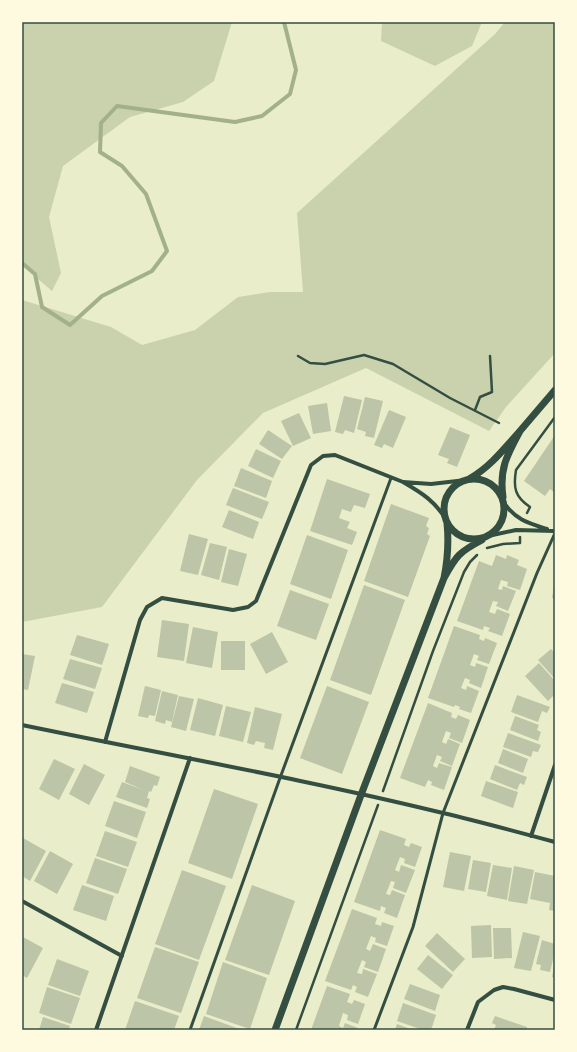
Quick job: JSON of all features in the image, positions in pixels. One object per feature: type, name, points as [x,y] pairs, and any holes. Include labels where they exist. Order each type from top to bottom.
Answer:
[{"type":"street","points":[[444,578],[448,558],[449,541],[447,521],[444,511],[445,501],[450,492],[457,485],[486,468],[555,390]]},
{"type":"street","points":[[275,1030],[361,795],[444,578],[454,559],[466,548],[496,530],[502,522],[504,503],[501,484],[502,471],[506,458],[520,431]]},
{"type":"street","points":[[105,742],[140,620],[148,607],[162,598],[233,610],[248,607],[256,601],[311,465],[323,456],[335,455],[403,482],[428,498],[437,506],[452,529],[460,536],[469,539],[479,539],[516,530],[555,532]]},
{"type":"street","points":[[403,482],[431,484],[476,479],[485,481],[494,486],[509,511],[516,517],[524,522],[555,532]]},
{"type":"street","points":[[22,725],[190,758],[361,795],[443,813],[555,842]]},
{"type":"street","points":[[96,1030],[190,758]]},
{"type":"street","points":[[531,836],[555,765]]},
{"type":"street","points":[[22,901],[122,956]]},
{"type":"street","points":[[466,1030],[478,1002],[494,990],[503,987],[555,1000]]},
{"type":"lane","points":[[190,1030],[280,778],[391,478]]},
{"type":"lane","points":[[374,1030],[413,927],[443,813],[537,573],[555,532]]},
{"type":"path","points":[[298,356],[310,363],[325,364],[364,355],[379,359],[393,364],[450,398],[499,423]]},
{"type":"path","points":[[475,410],[480,397],[492,392],[490,356]]},
{"type":"path","points":[[527,513],[530,507],[520,500],[516,491],[514,480],[516,470],[555,417]]},
{"type":"path","points":[[484,550],[503,544],[520,542],[520,536]]},
{"type":"path","points":[[386,782],[433,651],[464,572],[470,562],[480,552]]},
{"type":"path","points":[[296,1030],[374,817]]},
{"type":"green space","points":[[22,22],[232,22],[214,81],[183,102],[130,117],[63,166],[49,217],[61,273],[52,291],[24,267],[22,263]]},
{"type":"green space","points":[[382,22],[482,22],[472,46],[435,66],[381,41]]},
{"type":"green space","points":[[505,22],[555,22],[555,353],[506,407],[489,431],[366,368],[263,413],[197,480],[102,607],[22,622],[22,300],[111,327],[142,345],[195,330],[238,297],[270,292],[303,292],[297,213],[495,34]]},
{"type":"building","points":[[344,396],[362,400],[354,433],[345,430],[343,434],[335,432]]},
{"type":"building","points":[[365,397],[383,401],[374,438],[365,436],[366,432],[357,429]]},
{"type":"building","points":[[327,403],[331,431],[313,434],[308,406]]},
{"type":"building","points":[[389,410],[406,417],[393,448],[384,444],[382,448],[374,445]]},
{"type":"building","points":[[299,413],[311,438],[293,446],[281,421]]},
{"type":"building","points":[[450,427],[470,435],[457,467],[447,463],[449,459],[438,455]]},
{"type":"building","points":[[268,430],[292,446],[282,459],[259,444]]},
{"type":"building","points":[[555,435],[555,493],[550,489],[545,496],[524,481]]},
{"type":"building","points":[[256,449],[281,461],[273,478],[248,466]]},
{"type":"building","points":[[241,468],[272,481],[266,498],[234,486]]},
{"type":"building","points":[[327,479],[370,494],[365,508],[354,505],[351,512],[342,509],[339,518],[350,522],[347,528],[357,532],[352,545],[310,531]]},
{"type":"building","points":[[233,488],[269,502],[262,519],[226,505]]},
{"type":"building","points":[[391,504],[429,518],[426,526],[429,528],[427,534],[430,536],[408,597],[364,581]]},
{"type":"building","points":[[229,510],[259,522],[253,539],[222,527]]},
{"type":"building","points":[[189,534],[208,539],[198,575],[180,571]]},
{"type":"building","points":[[307,535],[348,550],[331,599],[290,584]]},
{"type":"building","points":[[210,543],[227,547],[219,580],[201,575]]},
{"type":"building","points":[[229,549],[247,554],[238,586],[221,582]]},
{"type":"building","points":[[496,555],[506,559],[507,555],[519,560],[517,565],[527,569],[520,590],[507,586],[508,582],[501,580],[498,589],[502,590],[503,586],[516,591],[508,611],[496,606],[498,602],[493,601],[489,612],[495,614],[497,609],[510,614],[502,636],[488,631],[490,628],[484,626],[483,630],[457,621],[479,561],[492,566]]},
{"type":"building","points":[[364,585],[405,600],[371,695],[330,680]]},
{"type":"building","points":[[555,586],[555,599],[552,598]]},
{"type":"building","points":[[290,590],[329,604],[316,640],[277,626]]},
{"type":"building","points":[[162,620],[189,624],[184,661],[157,657]]},
{"type":"building","points":[[454,626],[480,635],[479,639],[484,641],[485,638],[497,643],[489,664],[477,660],[479,656],[474,654],[470,665],[475,667],[476,663],[488,667],[481,688],[469,683],[470,680],[465,678],[461,688],[466,690],[467,686],[479,691],[471,713],[459,709],[460,707],[455,705],[454,707],[428,698]]},
{"type":"building","points":[[193,627],[218,632],[212,668],[186,663]]},
{"type":"building","points":[[272,632],[288,662],[266,674],[250,644]]},
{"type":"building","points":[[77,635],[109,644],[102,665],[70,655]]},
{"type":"building","points":[[221,641],[245,641],[245,670],[221,670]]},
{"type":"building","points":[[551,649],[555,653],[555,679],[538,660]]},
{"type":"building","points":[[22,654],[35,656],[28,690],[22,689]]},
{"type":"building","points":[[70,659],[102,668],[95,689],[63,679]]},
{"type":"building","points":[[539,663],[555,681],[555,694],[548,701],[525,676]]},
{"type":"building","points":[[62,683],[94,692],[87,713],[55,703]]},
{"type":"building","points":[[145,686],[161,690],[155,716],[149,715],[148,718],[138,716]]},
{"type":"building","points":[[327,686],[369,702],[342,774],[300,758]]},
{"type":"building","points":[[162,691],[178,695],[172,722],[166,720],[165,724],[155,721]]},
{"type":"building","points":[[517,695],[550,707],[547,713],[542,711],[538,722],[511,712]]},
{"type":"building","points":[[179,696],[194,699],[186,731],[171,727]]},
{"type":"building","points":[[198,698],[223,705],[215,736],[190,730]]},
{"type":"building","points":[[428,703],[452,713],[451,717],[456,719],[458,715],[470,720],[462,743],[449,738],[451,733],[446,731],[442,742],[446,744],[448,739],[460,744],[452,766],[440,761],[442,757],[437,755],[433,766],[437,768],[439,763],[452,767],[444,790],[431,785],[432,782],[428,780],[425,787],[400,778]]},
{"type":"building","points":[[226,706],[251,712],[243,742],[219,736]]},
{"type":"building","points":[[255,707],[282,714],[273,750],[264,748],[265,743],[256,741],[254,745],[247,743]]},
{"type":"building","points":[[515,716],[539,725],[537,730],[541,732],[538,741],[510,730]]},
{"type":"building","points":[[508,733],[541,745],[538,752],[533,751],[531,757],[503,747]]},
{"type":"building","points":[[503,749],[528,759],[523,773],[498,763]]},
{"type":"building","points":[[54,759],[75,769],[59,800],[39,789]]},
{"type":"building","points":[[84,764],[105,775],[89,805],[69,794]]},
{"type":"building","points":[[495,765],[527,777],[524,785],[520,783],[517,790],[490,779]]},
{"type":"building","points":[[130,766],[160,777],[157,786],[154,785],[151,792],[149,791],[147,798],[150,799],[147,808],[116,797],[122,782],[144,790],[125,782]]},
{"type":"building","points":[[486,781],[518,792],[513,808],[481,796]]},
{"type":"building","points":[[214,789],[258,804],[232,879],[188,863]]},
{"type":"building","points":[[114,801],[146,812],[137,838],[105,826]]},
{"type":"building","points":[[380,830],[406,839],[404,845],[409,847],[411,843],[422,847],[415,867],[404,863],[405,859],[400,857],[395,870],[399,872],[401,865],[415,870],[406,893],[393,888],[395,882],[391,881],[386,894],[390,895],[392,890],[405,895],[397,918],[384,913],[386,908],[381,906],[380,911],[354,902]]},
{"type":"building","points":[[105,831],[137,842],[128,867],[96,856]]},
{"type":"building","points":[[23,838],[46,851],[30,881],[22,876]]},
{"type":"building","points":[[50,851],[73,864],[57,894],[34,881]]},
{"type":"building","points":[[450,852],[471,856],[464,891],[443,887]]},
{"type":"building","points":[[95,858],[127,869],[118,894],[86,883]]},
{"type":"building","points":[[473,860],[491,863],[486,892],[468,889]]},
{"type":"building","points":[[493,865],[512,868],[507,900],[487,896]]},
{"type":"building","points":[[514,866],[534,870],[527,904],[508,901]]},
{"type":"building","points":[[182,870],[226,886],[199,960],[155,944]]},
{"type":"building","points":[[535,872],[555,876],[555,911],[549,910],[550,903],[530,899]]},
{"type":"building","points":[[82,885],[114,896],[106,921],[73,910]]},
{"type":"building","points":[[252,885],[295,901],[269,975],[225,960]]},
{"type":"building","points":[[352,909],[377,918],[375,924],[381,926],[382,922],[394,926],[387,946],[375,942],[376,938],[371,936],[366,949],[370,951],[373,944],[386,949],[378,972],[364,967],[366,962],[362,960],[357,973],[362,974],[363,969],[377,974],[368,997],[355,992],[357,987],[353,985],[351,990],[325,981]]},
{"type":"building","points":[[491,925],[492,957],[472,958],[471,926]]},
{"type":"building","points":[[493,928],[511,928],[512,958],[494,959]]},
{"type":"building","points":[[523,932],[540,936],[531,971],[514,968]]},
{"type":"building","points":[[437,933],[465,959],[453,972],[425,946]]},
{"type":"building","points":[[23,937],[43,948],[27,978],[22,975]]},
{"type":"building","points":[[542,940],[555,944],[555,951],[550,972],[540,970],[541,965],[536,964]]},
{"type":"building","points":[[155,947],[199,962],[181,1013],[137,998]]},
{"type":"building","points":[[428,955],[453,975],[442,989],[417,969]]},
{"type":"building","points":[[57,959],[89,971],[80,996],[48,985]]},
{"type":"building","points":[[223,962],[267,978],[250,1029],[206,1014]]},
{"type":"building","points":[[555,966],[555,978],[552,977]]},
{"type":"building","points":[[410,984],[440,995],[435,1011],[404,999]]},
{"type":"building","points":[[327,986],[350,994],[347,1002],[352,1004],[354,1000],[365,1004],[358,1024],[347,1020],[348,1015],[343,1013],[339,1026],[343,1028],[345,1023],[358,1028],[357,1030],[311,1030]]},
{"type":"building","points":[[47,987],[80,998],[71,1024],[39,1013]]},
{"type":"building","points":[[135,1001],[179,1016],[174,1030],[125,1030]]},
{"type":"building","points":[[403,1003],[436,1015],[431,1030],[423,1030],[397,1021]]},
{"type":"building","points":[[204,1016],[242,1030],[199,1030]]},
{"type":"building","points":[[495,1016],[527,1027],[527,1030],[494,1030],[496,1025],[492,1023]]},
{"type":"building","points":[[43,1017],[70,1026],[69,1030],[39,1030]]},
{"type":"building","points":[[397,1024],[413,1030],[395,1030]]},
{"type":"waterway","points":[[22,263],[35,274],[42,307],[70,325],[102,296],[152,271],[167,251],[146,194],[122,166],[100,152],[101,123],[117,106],[235,122],[262,116],[290,94],[296,70],[284,22]]}]
